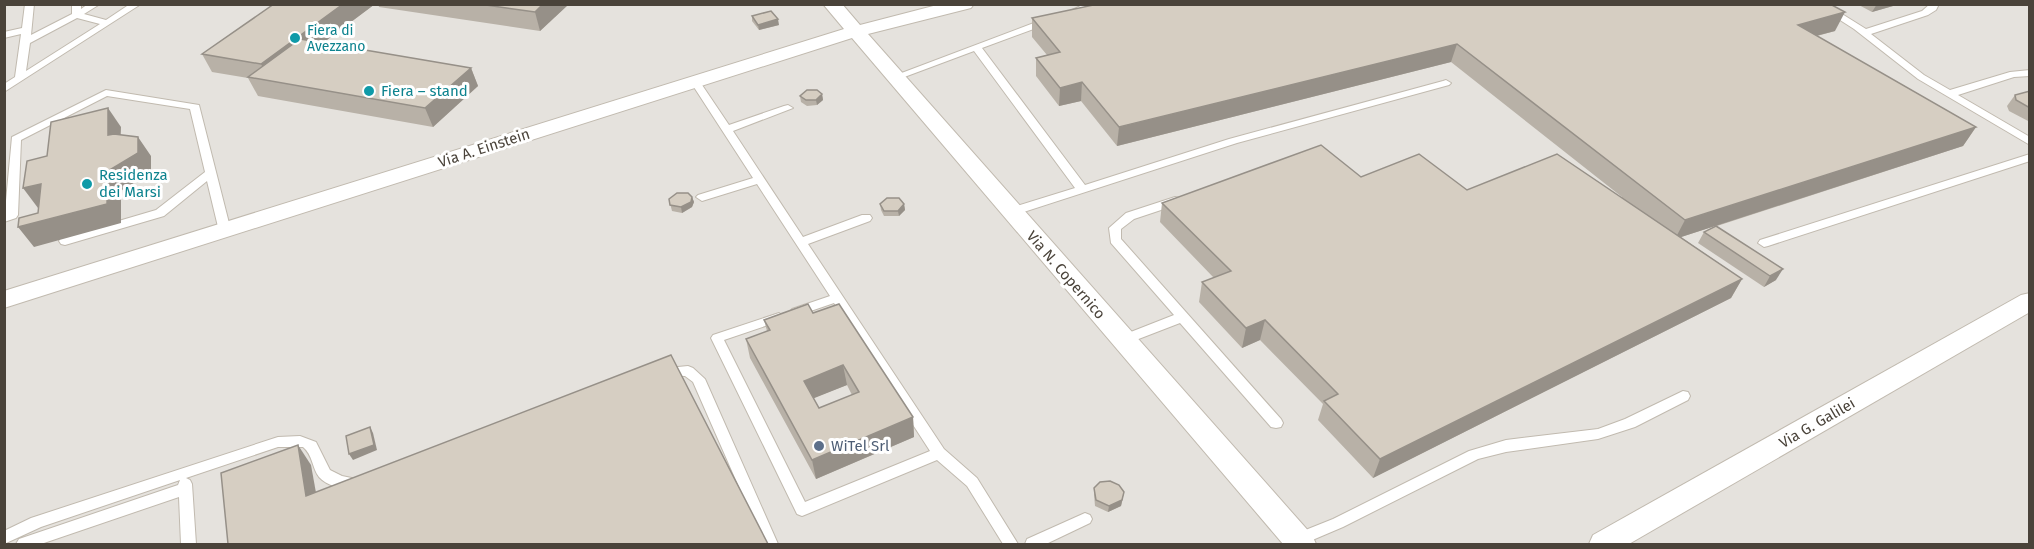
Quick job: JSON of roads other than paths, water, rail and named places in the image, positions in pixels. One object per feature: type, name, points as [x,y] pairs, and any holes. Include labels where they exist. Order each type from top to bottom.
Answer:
[{"type":"street","name":"Via N. Copernico","points":[[832,4],[1299,542]]},
{"type":"street","name":"Via A. Einstein","points":[[4,300],[856,31],[965,4]]},
{"type":"street","name":"Via G. Galilei","points":[[1604,544],[2030,301]]},
{"type":"lane","points":[[20,79],[30,4]]},
{"type":"lane","points":[[76,4],[76,15]]},
{"type":"lane","points":[[26,41],[96,4]]},
{"type":"lane","points":[[4,89],[136,4]]},
{"type":"lane","points":[[896,77],[1095,4]]},
{"type":"lane","points":[[1819,4],[1864,33],[1898,61],[2030,142]]},
{"type":"lane","points":[[1864,33],[1925,13],[1934,8],[1935,4]]},
{"type":"lane","points":[[76,15],[107,23]]},
{"type":"lane","points":[[4,35],[27,30]]},
{"type":"lane","points":[[976,47],[1082,189]]},
{"type":"lane","points":[[1949,94],[2013,74],[2030,73]]},
{"type":"lane","points":[[695,81],[939,453],[958,467],[972,483],[1011,544]]},
{"type":"lane","points":[[1011,212],[1233,141],[1446,83]]},
{"type":"lane","points":[[4,218],[12,215],[16,139],[106,93],[195,107],[225,231]]},
{"type":"lane","points":[[728,129],[788,108]]},
{"type":"lane","points":[[1764,243],[2030,157]]},
{"type":"lane","points":[[65,241],[160,213],[211,173]]},
{"type":"lane","points":[[702,197],[760,179]]},
{"type":"lane","points":[[1186,197],[1124,219],[1115,228],[1114,234],[1119,247],[1276,423]]},
{"type":"lane","points":[[801,242],[866,218]]},
{"type":"lane","points":[[837,298],[717,338],[802,510],[939,453]]},
{"type":"lane","points":[[1123,340],[1182,317]]},
{"type":"lane","points":[[651,376],[671,370],[688,371],[695,375],[771,544]]},
{"type":"lane","points":[[1299,542],[1474,455],[1518,444],[1598,434],[1630,423],[1683,396]]},
{"type":"lane","points":[[4,538],[36,522],[278,442],[300,441],[315,447],[325,474],[331,480],[350,484],[369,482]]},
{"type":"lane","points":[[185,474],[189,544]]},
{"type":"lane","points":[[24,544],[185,489]]},
{"type":"lane","points":[[1032,544],[1084,519]]},
{"type":"place","name":"Fiera di Avezzano","points":[[295,38]]},
{"type":"place","name":"Fiera – stand","points":[[369,91]]},
{"type":"place","name":"Residenza dei Marsi","points":[[87,184]]},
{"type":"place","name":"WiTel Srl","points":[[819,446]]}]
